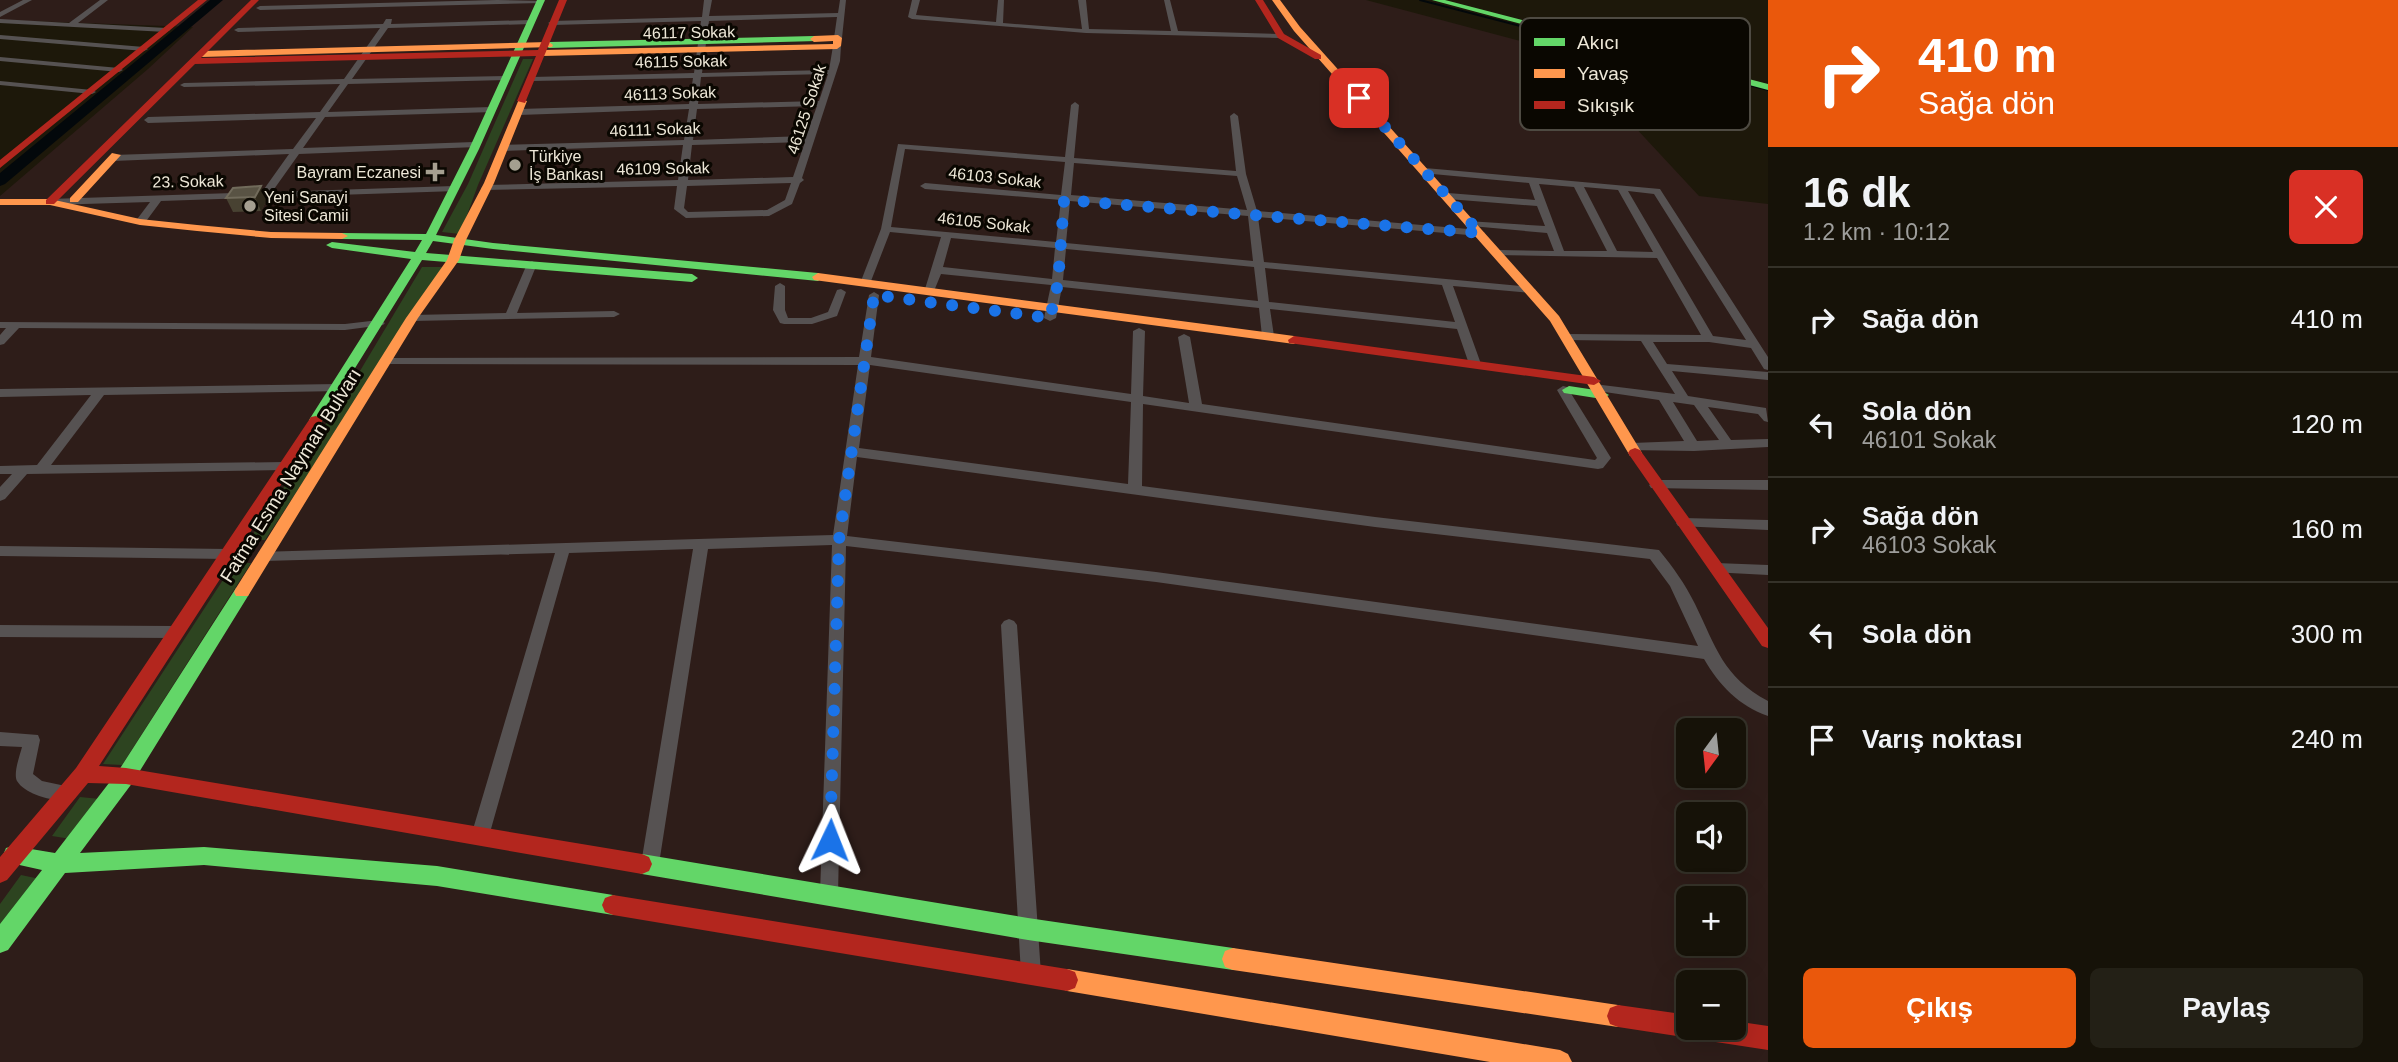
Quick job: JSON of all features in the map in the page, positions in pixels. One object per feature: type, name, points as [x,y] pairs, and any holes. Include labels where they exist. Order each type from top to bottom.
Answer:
[{"type":"main road","points":[[0,165],[203,0]]},
{"type":"main road","name":"Fatma Esma Nayman Bulvarı","points":[[0,942],[126,776],[412,318],[453,260],[519,112],[563,0]]},
{"type":"main road","points":[[1258,0],[1279,36],[1287,44],[1322,58]]},
{"type":"main road","points":[[1276,0],[1322,58],[1531,290],[1566,337],[1656,485],[1768,641]]},
{"type":"main road","points":[[1436,0],[1520,22]]},
{"type":"main road","name":"Fatma Esma Nayman Bulvarı","points":[[0,873],[6,856],[69,793],[83,774],[379,323],[418,258],[454,189],[541,1]]},
{"type":"main road","points":[[74,200],[184,85],[205,57],[238,30],[261,3]]},
{"type":"main road","points":[[50,202],[261,3]]},
{"type":"main road","name":"46117 Sokak","points":[[205,57],[838,42]]},
{"type":"main road","points":[[1750,81],[1767,85]]},
{"type":"main road","points":[[2,203],[50,202],[140,222],[374,244],[418,258],[453,260],[491,254],[870,288],[1052,312],[1268,335],[1475,364],[1598,388]]},
{"type":"main road","points":[[374,244],[440,216]]},
{"type":"main road","points":[[468,223],[491,254]]},
{"type":"main road","points":[[374,244],[429,237],[460,240],[491,254],[532,264],[841,292],[870,288],[930,289],[1139,331],[1563,390],[1598,388]]},
{"type":"main road","points":[[374,244],[404,282]]},
{"type":"main road","points":[[436,284],[491,254]]},
{"type":"main road","points":[[228,554],[264,556]]},
{"type":"main road","points":[[83,774],[126,776],[1028,929],[1768,1038]]},
{"type":"main road","points":[[6,856],[60,864],[204,856],[437,876],[1560,1062]]},
{"type":"street","points":[[0,18],[28,0]]},
{"type":"street","points":[[69,26],[104,0]]},
{"type":"street","points":[[708,0],[679,209],[686,215],[699,216],[769,213],[789,202],[799,180]]},
{"type":"street","name":"46125 Sokak","points":[[799,180],[808,139],[832,72],[843,0]]},
{"type":"street","points":[[916,0],[912,17],[1086,31],[1279,36]]},
{"type":"street","points":[[999,25],[1001,0]]},
{"type":"street","points":[[1082,0],[1086,31]]},
{"type":"street","points":[[1167,0],[1175,33]]},
{"type":"street","points":[[261,3],[541,1]]},
{"type":"street","points":[[265,195],[403,2]]},
{"type":"street","points":[[552,23],[842,15]]},
{"type":"street","points":[[0,18],[69,26],[166,30]]},
{"type":"street","points":[[238,30],[531,22]]},
{"type":"street","points":[[0,37],[144,49]]},
{"type":"street","points":[[0,59],[118,70]]},
{"type":"street","name":"46115 Sokak","points":[[532,79],[832,72]]},
{"type":"street","points":[[184,85],[506,78]]},
{"type":"street","points":[[0,83],[92,92]]},
{"type":"street","name":"46113 Sokak","points":[[519,112],[822,103]]},
{"type":"street","points":[[1052,312],[1058,283],[1075,105]]},
{"type":"street","points":[[148,120],[491,110]]},
{"type":"street","points":[[1234,116],[1241,174],[1253,215],[1268,335]]},
{"type":"street","name":"46111 Sokak","points":[[503,148],[808,139]]},
{"type":"street","points":[[113,158],[474,145]]},
{"type":"street","points":[[829,894],[839,540],[854,452],[865,361],[870,288],[886,229],[901,146],[1241,174]]},
{"type":"street","points":[[1425,170],[1657,191],[1768,366]]},
{"type":"street","name":"46109 Sokak","points":[[486,188],[799,180]]},
{"type":"street","points":[[1533,180],[1560,254]]},
{"type":"street","points":[[1577,184],[1614,255]]},
{"type":"street","name":"46103 Sokak","points":[[925,186],[1253,215],[1551,230]]},
{"type":"street","points":[[1621,188],[1709,339]]},
{"type":"street","name":"23. Sokak","points":[[50,202],[454,189]]},
{"type":"street","points":[[1448,196],[1541,204]]},
{"type":"street","points":[[140,222],[159,197]]},
{"type":"street","name":"46105 Sokak","points":[[886,229],[1531,290]]},
{"type":"street","points":[[930,289],[947,234]]},
{"type":"street","points":[[1498,253],[1659,256]]},
{"type":"street","points":[[510,316],[532,264]]},
{"type":"street","points":[[937,270],[1460,326]]},
{"type":"street","points":[[1447,283],[1475,364]]},
{"type":"street","points":[[780,286],[779,310],[784,321],[812,321],[834,314],[841,292]]},
{"type":"street","points":[[412,318],[614,314]]},
{"type":"street","points":[[0,325],[345,327],[379,323]]},
{"type":"street","points":[[0,342],[16,325]]},
{"type":"street","points":[[1135,490],[1139,331]]},
{"type":"street","points":[[1184,337],[1196,408]]},
{"type":"street","points":[[1566,337],[1709,339],[1755,345]]},
{"type":"street","points":[[1645,338],[1664,367],[1729,446]]},
{"type":"street","points":[[387,360],[865,361],[1598,466],[1604,458],[1563,390]]},
{"type":"street","points":[[1664,367],[1768,376]]},
{"type":"street","points":[[0,393],[338,388]]},
{"type":"street","points":[[1598,388],[1691,400],[1766,414]]},
{"type":"street","points":[[40,470],[101,391]]},
{"type":"street","points":[[1663,396],[1694,447]]},
{"type":"street","points":[[1632,447],[1768,443]]},
{"type":"street","points":[[854,452],[1375,522],[1654,554],[1676,582],[1707,653],[1726,680],[1749,699],[1768,709]]},
{"type":"street","points":[[0,470],[285,466]]},
{"type":"street","points":[[0,496],[23,470]]},
{"type":"street","points":[[1656,485],[1768,485]]},
{"type":"street","points":[[1683,523],[1768,525]]},
{"type":"street","points":[[264,556],[839,540],[1156,577],[1707,653]]},
{"type":"street","points":[[650,864],[701,545]]},
{"type":"street","points":[[480,836],[563,549]]},
{"type":"street","points":[[0,551],[228,554]]},
{"type":"street","points":[[1716,568],[1768,570]]},
{"type":"street","points":[[1009,625],[1031,974]]},
{"type":"street","points":[[0,631],[174,632]]},
{"type":"street","points":[[0,739],[32,740],[24,777],[38,788],[69,793]]},
{"type":"shaded area","points":[[0,0],[1366,0],[1520,41],[1520,130],[1638,130],[1699,196],[1768,204],[1768,1062],[0,1062],[0,196],[193,27],[0,20]]},
{"type":"green space","points":[[523,59],[533,59],[478,185],[460,234],[442,232],[468,184]]},
{"type":"green space","points":[[422,267],[444,267],[265,540],[249,540],[354,381]]},
{"type":"green space","points":[[234,563],[251,563],[122,765],[103,764]]},
{"type":"green space","points":[[80,797],[100,799],[71,839],[52,836]]},
{"type":"green space","points":[[21,875],[40,879],[0,929],[0,904]]},
{"type":"building","points":[[261,186],[255,197],[226,198],[233,188]]},
{"type":"waterway","points":[[0,181],[217,0]]},
{"type":"waterway","points":[[1420,0],[1520,26]]},
{"type":"waterway","points":[[1750,85],[1768,90]]},
{"type":"traffic: fast","points":[[316,420],[386,311],[435,227],[474,149],[541,0]]},
{"type":"traffic: fast","points":[[1436,0],[1520,22]]},
{"type":"traffic: fast","points":[[549,45],[814,39]]},
{"type":"traffic: fast","points":[[1750,82],[1768,87]]},
{"type":"traffic: fast","points":[[342,236],[429,237],[493,246],[818,277]]},
{"type":"traffic: fast","points":[[332,245],[467,260],[692,278]]},
{"type":"traffic: fast","points":[[1569,390],[1602,395]]},
{"type":"traffic: fast","points":[[0,942],[126,776],[242,592]]},
{"type":"traffic: fast","points":[[13,855],[60,864],[204,856],[437,876],[613,905]]},
{"type":"traffic: fast","points":[[642,864],[1028,929],[1233,959]]},
{"type":"traffic: slow","points":[[1276,0],[1297,29],[1555,319],[1635,453]]},
{"type":"traffic: slow","points":[[542,53],[837,46],[838,38],[814,39]]},
{"type":"traffic: slow","points":[[202,54],[549,45]]},
{"type":"traffic: slow","points":[[242,592],[412,318],[453,260],[460,240],[489,183],[522,101]]},
{"type":"traffic: slow","points":[[74,200],[116,155]]},
{"type":"traffic: slow","points":[[0,202],[50,202],[140,222],[197,228],[271,235],[342,236]]},
{"type":"traffic: slow","points":[[818,277],[1294,340]]},
{"type":"traffic: slow","points":[[1233,959],[1618,1016]]},
{"type":"traffic: slow","points":[[1067,980],[1560,1062]]},
{"type":"traffic: jam","points":[[0,165],[203,0]]},
{"type":"traffic: jam","points":[[50,202],[255,0]]},
{"type":"traffic: jam","points":[[522,101],[563,0]]},
{"type":"traffic: jam","points":[[1259,0],[1281,36],[1318,57]]},
{"type":"traffic: jam","points":[[195,61],[542,53]]},
{"type":"traffic: jam","points":[[1294,340],[1594,381]]},
{"type":"traffic: jam","points":[[0,873],[83,774],[316,420]]},
{"type":"traffic: jam","points":[[1635,453],[1768,641]]},
{"type":"traffic: jam","points":[[83,774],[126,776],[642,864]]},
{"type":"traffic: jam","points":[[613,905],[1067,980]]},
{"type":"traffic: jam","points":[[1618,1016],[1768,1038]]},
{"type":"place","name":"Türkiye İş Bankası","points":[[515,165]]},
{"type":"place","name":"Bayram Eczanesi","points":[[435,172]]},
{"type":"place","name":"Yeni Sanayi Sitesi Camii","points":[[250,206]]},
{"type":"route","points":[[830,840],[839,540],[874,295],[1050,318],[1058,283],[1064,200],[1480,233],[1359,98]]}]
